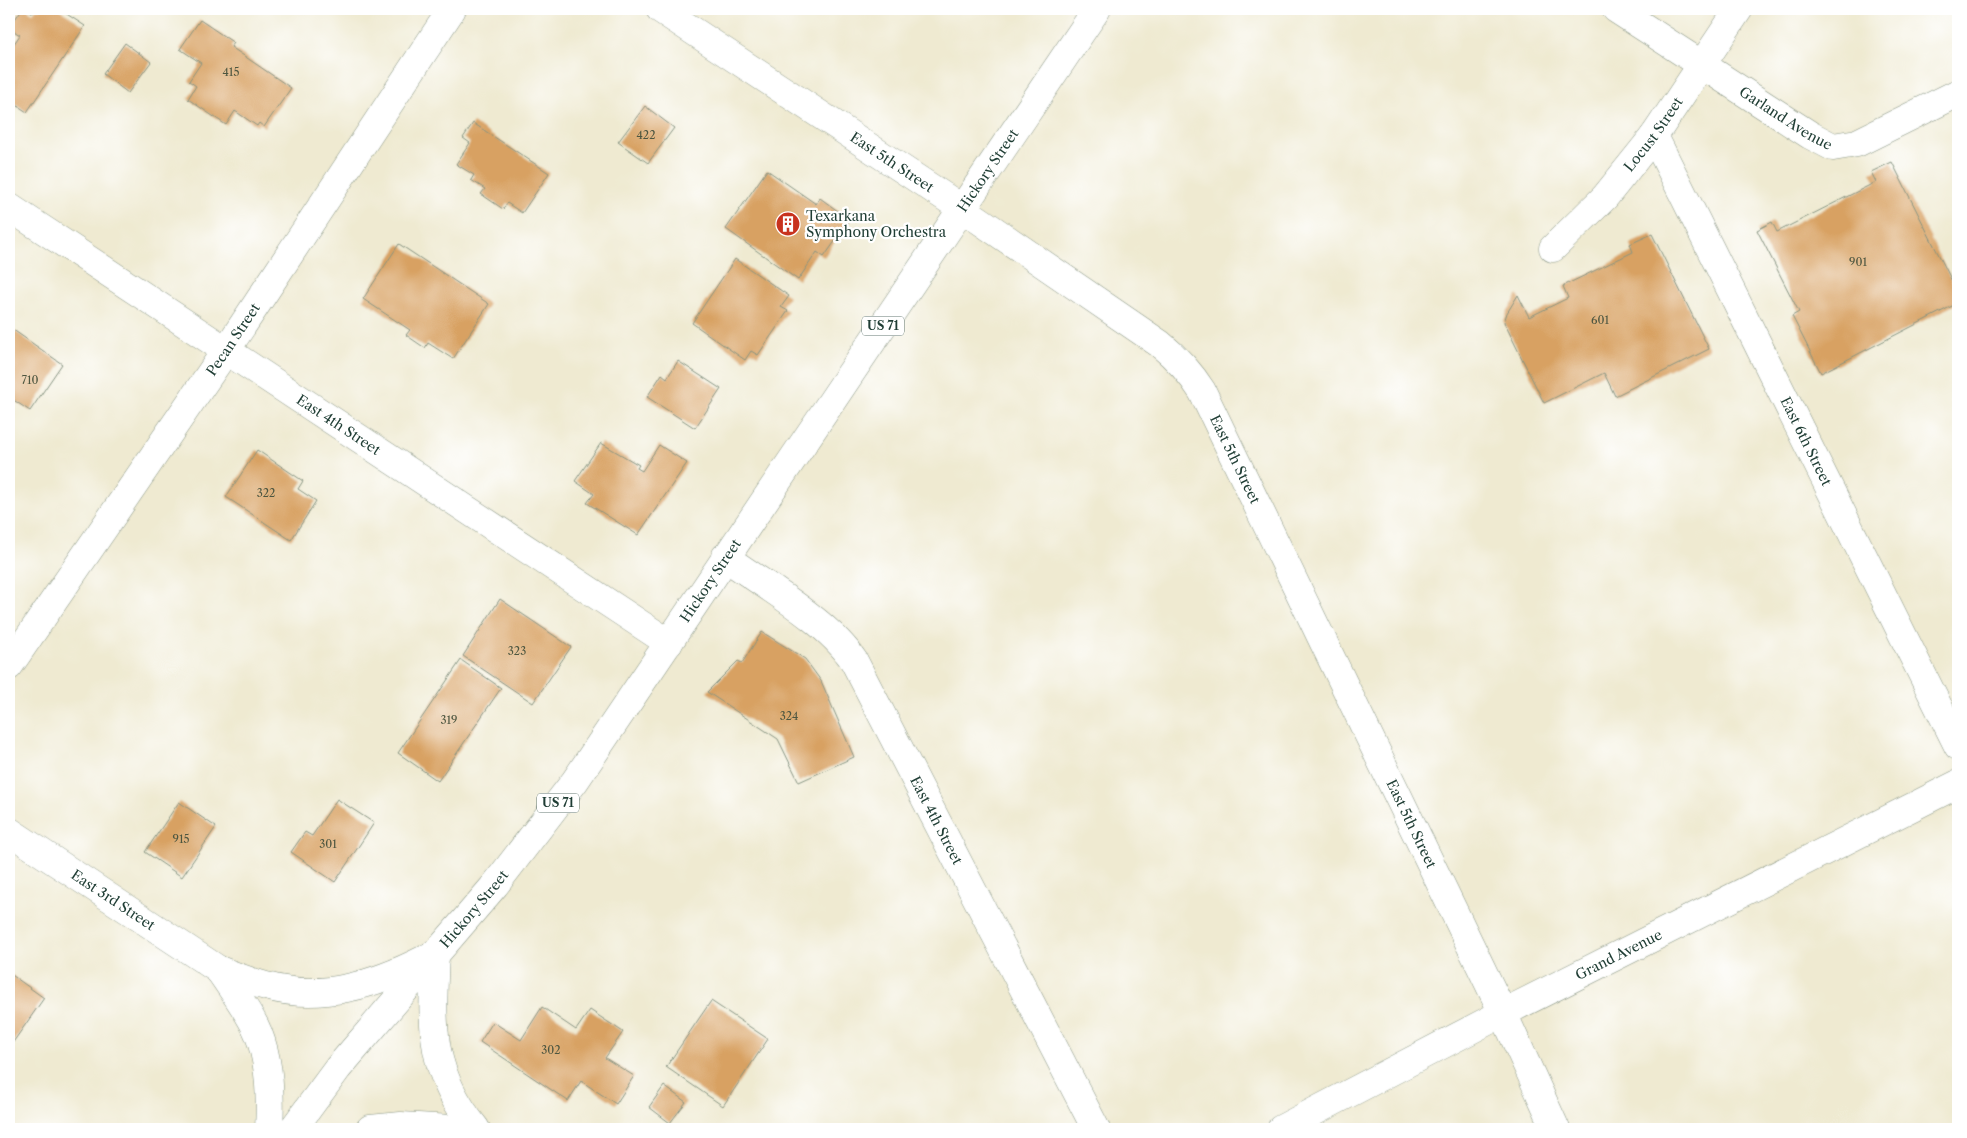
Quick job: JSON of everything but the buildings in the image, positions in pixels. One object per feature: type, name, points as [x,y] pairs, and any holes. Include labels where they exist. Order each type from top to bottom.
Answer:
[{"type":"street","name":"Pecan Street","points":[[9,666],[225,352],[452,9]]},
{"type":"street","name":"East 5th Street","points":[[660,9],[963,209],[1160,344],[1192,374],[1202,391],[1503,1013],[1556,1129]]},
{"type":"street","name":"Hickory Street","points":[[293,1129],[338,1068],[495,885],[575,781],[1097,9]]},
{"type":"street","points":[[1616,9],[1702,64]]},
{"type":"street","name":"Locust Street","points":[[1553,248],[1605,197],[1654,136],[1739,9]]},
{"type":"street","name":"Garland Avenue","points":[[1702,64],[1810,135],[1833,147],[1857,143],[1958,94]]},
{"type":"street","name":"East 6th Street","points":[[1654,136],[1958,746]]},
{"type":"street","name":"East 4th Street","points":[[9,207],[225,352],[669,643]]},
{"type":"street","name":"East 4th Street","points":[[725,557],[827,629],[843,644],[859,670],[1096,1129]]},
{"type":"street","name":"Grand Avenue","points":[[1281,1129],[1503,1013],[1958,784]]},
{"type":"street","name":"East 3rd Street","points":[[9,831],[219,970]]},
{"type":"street","points":[[219,970],[267,987],[299,992],[324,992],[377,980],[435,954],[435,1038],[439,1062],[446,1084],[459,1108],[476,1129]]},
{"type":"street","points":[[219,970],[255,1027],[268,1078],[270,1129]]},
{"type":"street","points":[[370,1129],[401,1126],[451,1129]]},
{"type":"place","name":"Texarkana Symphony Orchestra","points":[[788,224]]}]
